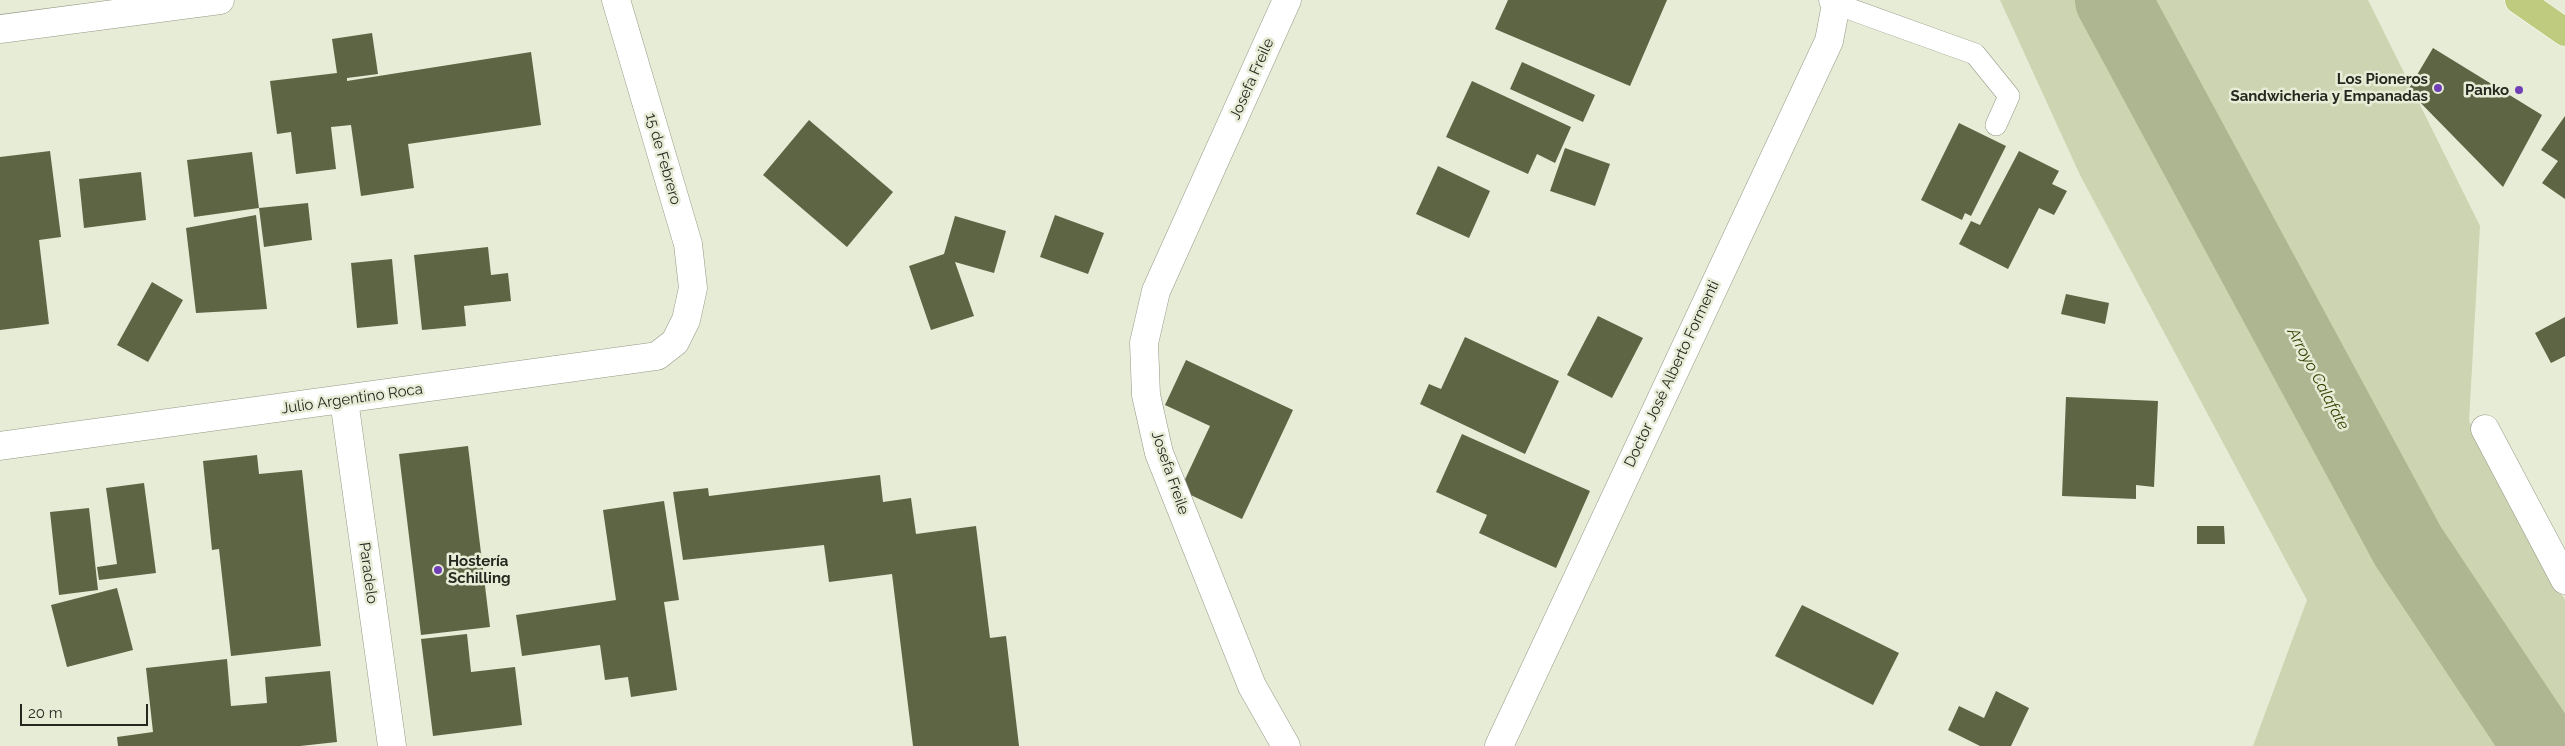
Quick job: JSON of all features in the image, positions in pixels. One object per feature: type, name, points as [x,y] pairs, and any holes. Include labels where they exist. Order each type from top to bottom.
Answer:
[{"type":"main road","points":[[2519,0],[2565,32]]},
{"type":"street","points":[[0,29],[220,0]]},
{"type":"street","name":"15 de Febrero","points":[[616,0],[688,244],[693,288],[686,320]]},
{"type":"street","name":"Josefa Freile","points":[[1286,746],[1252,686],[1159,453],[1146,395],[1144,342],[1156,291],[1287,0]]},
{"type":"street","name":"Doctor José Alberto Formenti","points":[[1499,746],[1828,41],[1834,2]]},
{"type":"street","name":"Julio Argentino Roca","points":[[0,446],[657,356],[675,342],[686,320]]},
{"type":"street","name":"Paradelo","points":[[344,400],[392,746]]},
{"type":"street","points":[[2485,429],[2565,580]]},
{"type":"lane","points":[[1834,2],[1975,54],[2008,96],[1996,125]]},
{"type":"green space","points":[[2000,0],[2368,0],[2480,226],[2469,421],[2565,600],[2565,746],[2253,746],[2307,600],[2080,175]]},
{"type":"building","points":[[1508,0],[1667,0],[1630,86],[1495,29]]},
{"type":"building","points":[[372,33],[378,74],[347,78],[347,81],[531,52],[541,125],[408,144],[414,188],[361,196],[351,125],[331,127],[336,169],[296,174],[291,132],[277,134],[270,81],[337,73],[332,39]]},
{"type":"building","points":[[2433,48],[2542,115],[2503,187],[2408,90]]},
{"type":"building","points":[[1522,62],[1595,95],[1583,122],[1510,89]]},
{"type":"building","points":[[1472,81],[1571,127],[1555,163],[1537,154],[1528,174],[1446,137]]},
{"type":"building","points":[[2565,116],[2565,199],[2542,183],[2558,161],[2541,150]]},
{"type":"building","points":[[809,120],[893,192],[847,247],[763,175]]},
{"type":"building","points":[[1959,123],[2006,146],[1971,216],[1965,213],[1962,220],[1921,200]]},
{"type":"building","points":[[1565,148],[1610,164],[1595,206],[1550,191]]},
{"type":"building","points":[[50,151],[61,237],[39,240],[49,324],[0,330],[0,157]]},
{"type":"building","points":[[2019,151],[2059,171],[2052,184],[2067,191],[2054,215],[2039,208],[2008,269],[1959,244],[1971,221],[1980,225]]},
{"type":"building","points":[[252,152],[259,208],[194,217],[187,160]]},
{"type":"building","points":[[1438,166],[1490,191],[1469,238],[1416,214]]},
{"type":"building","points":[[141,172],[146,220],[84,228],[79,179]]},
{"type":"building","points":[[308,203],[312,240],[264,247],[259,208]]},
{"type":"building","points":[[256,215],[267,309],[196,313],[186,228]]},
{"type":"building","points":[[1055,215],[1104,233],[1088,274],[1040,257]]},
{"type":"building","points":[[955,216],[1006,231],[994,273],[955,262],[974,316],[931,330],[909,266],[944,254]]},
{"type":"building","points":[[488,247],[491,275],[508,273],[511,301],[464,306],[466,326],[422,330],[414,255]]},
{"type":"building","points":[[392,259],[398,324],[357,328],[351,263]]},
{"type":"building","points":[[152,282],[183,300],[148,362],[117,345]]},
{"type":"building","points":[[2066,294],[2109,303],[2105,324],[2061,314]]},
{"type":"building","points":[[1598,316],[1643,338],[1612,398],[1567,375]]},
{"type":"building","points":[[2565,317],[2565,356],[2551,363],[2535,333]]},
{"type":"building","points":[[1465,337],[1559,381],[1525,454],[1420,404],[1429,384],[1441,389]]},
{"type":"building","points":[[1186,360],[1293,410],[1242,519],[1180,490],[1210,426],[1165,405]]},
{"type":"building","points":[[2066,397],[2158,401],[2154,487],[2136,485],[2136,499],[2062,496]]},
{"type":"building","points":[[1462,434],[1590,491],[1556,568],[1479,533],[1487,515],[1436,492]]},
{"type":"building","points":[[468,446],[490,627],[421,635],[399,454]]},
{"type":"building","points":[[257,455],[259,474],[302,470],[321,646],[231,656],[219,549],[212,550],[203,461]]},
{"type":"building","points":[[880,475],[883,502],[911,498],[916,534],[976,526],[990,638],[1006,636],[1019,746],[913,746],[892,574],[829,582],[824,545],[683,560],[673,492],[708,488],[709,496]]},
{"type":"building","points":[[144,483],[156,573],[99,580],[97,567],[117,564],[106,488]]},
{"type":"building","points":[[664,501],[679,600],[664,602],[677,690],[631,697],[628,677],[605,680],[600,645],[522,656],[516,615],[616,600],[603,510]]},
{"type":"building","points":[[89,508],[98,590],[59,595],[50,512]]},
{"type":"building","points":[[2197,526],[2224,526],[2225,544],[2197,544]]},
{"type":"building","points":[[117,588],[133,650],[67,667],[51,605]]},
{"type":"building","points":[[1802,605],[1899,653],[1873,705],[1775,656]]},
{"type":"building","points":[[467,634],[471,672],[515,667],[522,725],[433,736],[421,639]]},
{"type":"building","points":[[227,659],[231,706],[267,703],[265,677],[330,671],[337,742],[300,746],[118,746],[117,737],[153,732],[146,668]]},
{"type":"building","points":[[1996,691],[2029,708],[2011,746],[1980,746],[1948,730],[1959,706],[1984,718]]},
{"type":"waterway","name":"Arroyo Calafate","points":[[2113,0],[2408,546],[2541,746]]},
{"type":"place","name":"Los Pioneros Sandwicheria y Empanadas","points":[[2438,88]]},
{"type":"place","name":"Panko","points":[[2519,90]]},
{"type":"place","name":"Hostería Schilling","points":[[438,570]]}]
